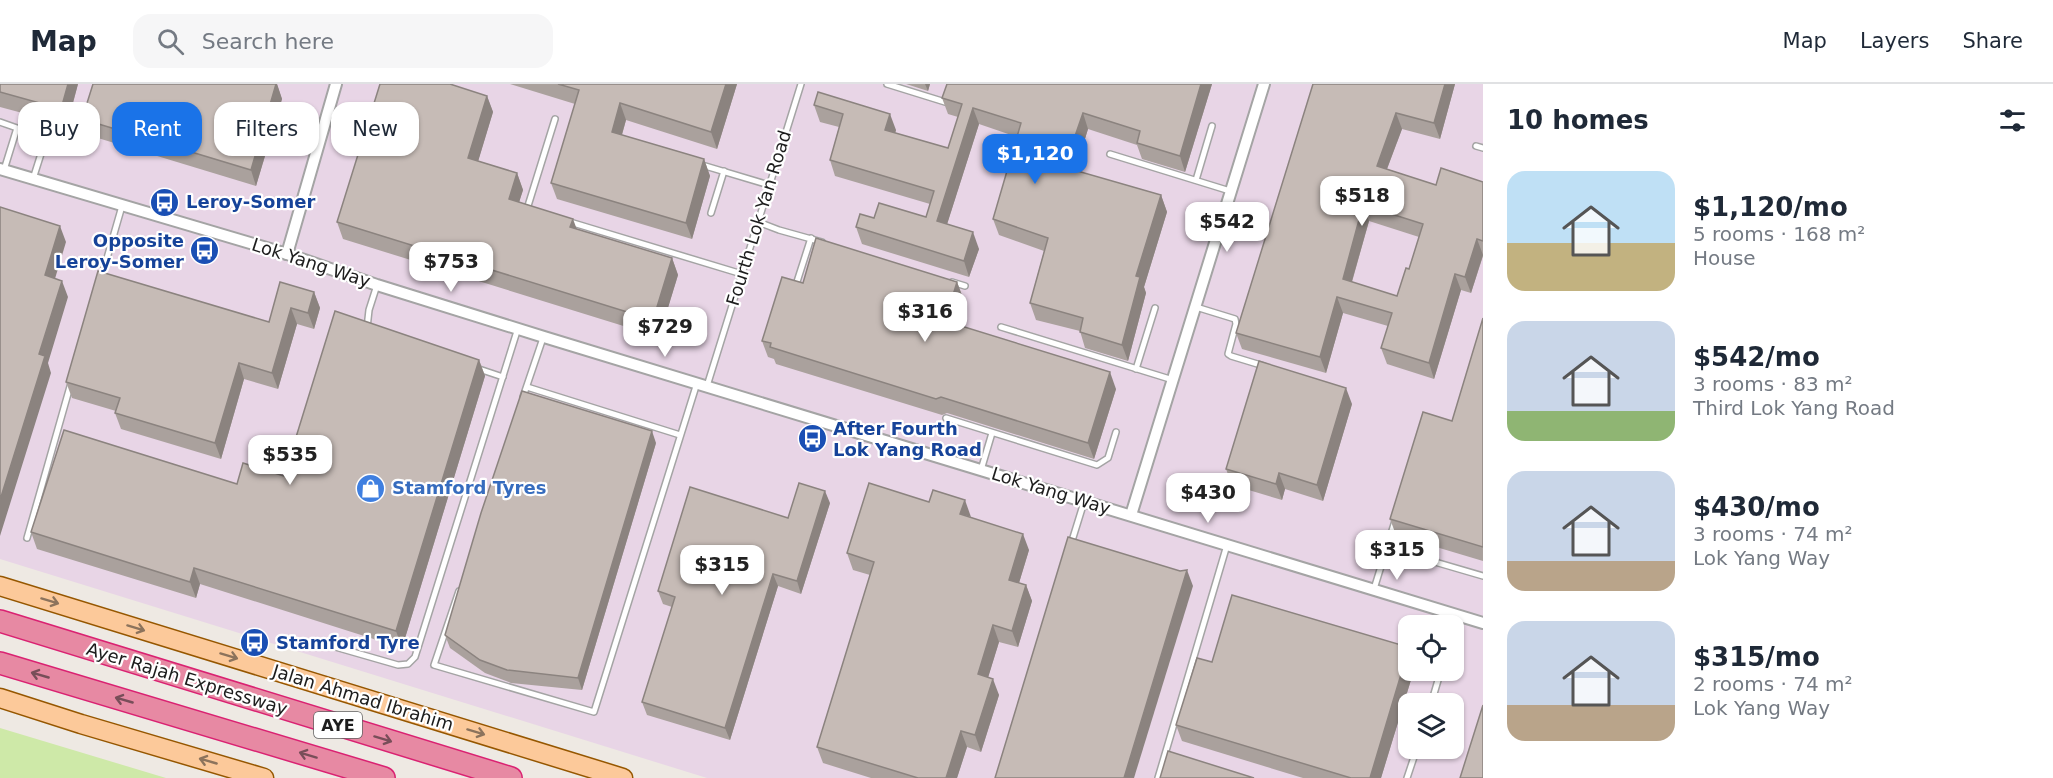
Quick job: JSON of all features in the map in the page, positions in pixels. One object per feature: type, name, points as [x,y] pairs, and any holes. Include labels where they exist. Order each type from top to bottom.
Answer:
[{"type":"highway","name":"Ayer Rajah Expressway","points":[[0,621],[511,778]]},
{"type":"highway","name":"Ayer Rajah Expressway","points":[[0,663],[384,778]]},
{"type":"main road","name":"Jalan Ahmad Ibrahim","points":[[0,586],[623,778]]},
{"type":"main road","points":[[0,698],[75,723],[264,778]]},
{"type":"street","points":[[287,254],[336,84]]},
{"type":"street","points":[[1131,515],[1264,84]]},
{"type":"street","name":"Lok Yang Way","points":[[2,169],[287,254],[377,285],[544,337],[1458,615]]},
{"type":"street","name":"Lok Yang Way","points":[[1464,617],[1483,623]]},
{"type":"lane","points":[[792,84],[800,85]]},
{"type":"lane","points":[[888,84],[945,102]]},
{"type":"lane","name":"Fourth Lok Yan Road","points":[[460,587],[434,665],[594,712],[680,435],[702,385],[742,274],[800,85]]},
{"type":"lane","points":[[538,212],[527,209],[555,119]]},
{"type":"lane","points":[[0,123],[17,128],[2,169]]},
{"type":"lane","points":[[1196,180],[1212,126]]},
{"type":"lane","points":[[1476,146],[1483,148]]},
{"type":"lane","points":[[1110,153],[1230,190]]},
{"type":"lane","points":[[33,179],[40,156]]},
{"type":"lane","points":[[690,161],[769,185]]},
{"type":"lane","points":[[711,213],[724,171]]},
{"type":"lane","points":[[99,288],[122,206]]},
{"type":"lane","points":[[560,219],[742,274]]},
{"type":"lane","points":[[758,222],[833,245]]},
{"type":"lane","points":[[795,288],[811,238]]},
{"type":"lane","points":[[943,279],[965,286]]},
{"type":"lane","points":[[370,333],[367,327],[368,319],[377,285]]},
{"type":"lane","points":[[1196,307],[1235,319],[1236,324],[1228,352],[1230,356],[1275,370]]},
{"type":"lane","points":[[1136,369],[1155,308]]},
{"type":"lane","points":[[1001,327],[1173,380]]},
{"type":"lane","points":[[318,642],[398,665],[408,664],[415,657],[518,328]]},
{"type":"lane","points":[[519,409],[544,337]]},
{"type":"lane","points":[[470,366],[503,377]]},
{"type":"lane","points":[[27,538],[73,379]]},
{"type":"lane","points":[[527,387],[680,435]]},
{"type":"lane","points":[[946,418],[1099,465],[1108,458],[1116,432]]},
{"type":"lane","points":[[981,470],[992,433]]},
{"type":"lane","points":[[1081,550],[1070,546],[1084,501]]},
{"type":"lane","points":[[1374,590],[1397,515]]},
{"type":"lane","points":[[1158,778],[1227,545]]},
{"type":"lane","points":[[1387,548],[1483,576]]},
{"type":"lane","points":[[1166,751],[1177,755]]},
{"type":"lane","points":[[1407,778],[1413,759]]},
{"type":"shaded area","points":[[0,84],[1483,84],[1483,778],[707,778],[0,559]]},
{"type":"green space","points":[[0,728],[166,778],[0,778]]},
{"type":"building","points":[[0,84],[68,84],[63,102],[36,102],[0,92]]},
{"type":"building","points":[[93,84],[276,84],[271,102],[214,102],[214,156],[255,156],[251,170],[202,155],[202,102],[112,102],[112,128],[100,124],[100,102],[87,102]]},
{"type":"building","points":[[380,84],[450,84],[487,96],[468,158],[517,173],[509,199],[573,219],[570,227],[672,258],[653,320],[337,222],[358,156],[419,156],[419,102],[374,102]]},
{"type":"building","points":[[558,84],[726,84],[711,132],[620,103],[612,132],[704,159],[686,223],[551,183],[579,90]]},
{"type":"building","points":[[947,84],[1201,84],[1180,156],[1137,143],[1140,131],[1083,113],[1074,139],[1062,135],[1053,164],[1161,195],[1136,276],[1140,277],[1122,345],[1080,332],[1083,318],[1030,303],[1048,238],[993,219],[1021,123],[973,108],[937,221],[973,232],[964,261],[856,227],[860,214],[874,218],[879,203],[926,217],[934,191],[830,160],[843,114],[814,105],[818,92],[890,114],[885,130],[948,148],[962,104],[942,98]]},
{"type":"building","points":[[1313,84],[1445,84],[1434,123],[1396,113],[1377,166],[1436,185],[1441,168],[1483,182],[1483,241],[1477,239],[1465,277],[1455,274],[1429,363],[1381,348],[1392,313],[1337,297],[1320,357],[1236,333]],"holes":[[[1363,205],[1423,224],[1409,269],[1406,268],[1397,296],[1343,279]]]},
{"type":"building","points":[[0,207],[60,226],[45,275],[62,281],[39,354],[45,356],[0,500]]},
{"type":"building","points":[[816,238],[957,282],[945,321],[1110,372],[1088,443],[941,397],[936,399],[770,347],[771,343],[762,341],[782,277],[803,283]]},
{"type":"building","points":[[98,271],[269,322],[280,282],[314,292],[308,313],[291,308],[272,373],[239,363],[215,443],[115,413],[120,398],[66,382]]},
{"type":"building","points":[[335,311],[479,360],[396,631],[194,568],[190,582],[31,532],[64,430],[237,484],[243,463],[284,476]]},
{"type":"building","points":[[1483,318],[1483,547],[1390,519],[1423,412],[1452,421]]},
{"type":"building","points":[[1259,361],[1346,388],[1317,485],[1279,473],[1276,484],[1226,469]]},
{"type":"building","points":[[522,391],[652,431],[578,678],[507,670],[480,660],[445,635],[481,513]]},
{"type":"building","points":[[799,483],[825,491],[797,581],[773,574],[725,728],[642,702],[675,597],[658,591],[690,487],[788,518]]},
{"type":"building","points":[[869,483],[929,502],[933,490],[965,500],[960,514],[1023,534],[1009,580],[1026,585],[1012,631],[993,625],[978,674],[993,679],[975,735],[961,731],[946,778],[918,778],[817,747],[874,562],[847,553]]},
{"type":"building","points":[[1068,537],[1180,571],[1187,570],[1124,778],[995,778]]},
{"type":"building","points":[[1232,595],[1398,644],[1399,681],[1370,778],[1351,778],[1176,725],[1197,658],[1212,662]]},
{"type":"building","points":[[1483,705],[1483,778],[1460,778]]},
{"type":"building","points":[[1168,751],[1254,778],[1160,778]]},
{"type":"place","name":"Leroy-Somer","points":[[165,202]]},
{"type":"place","name":"Opposite Leroy-Somer","points":[[205,251]]},
{"type":"place","name":"After Fourth Lok Yang Road","points":[[812,439]]},
{"type":"place","name":"Stamford Tyres","points":[[371,488]]},
{"type":"place","name":"Stamford Tyre","points":[[255,643]]}]
